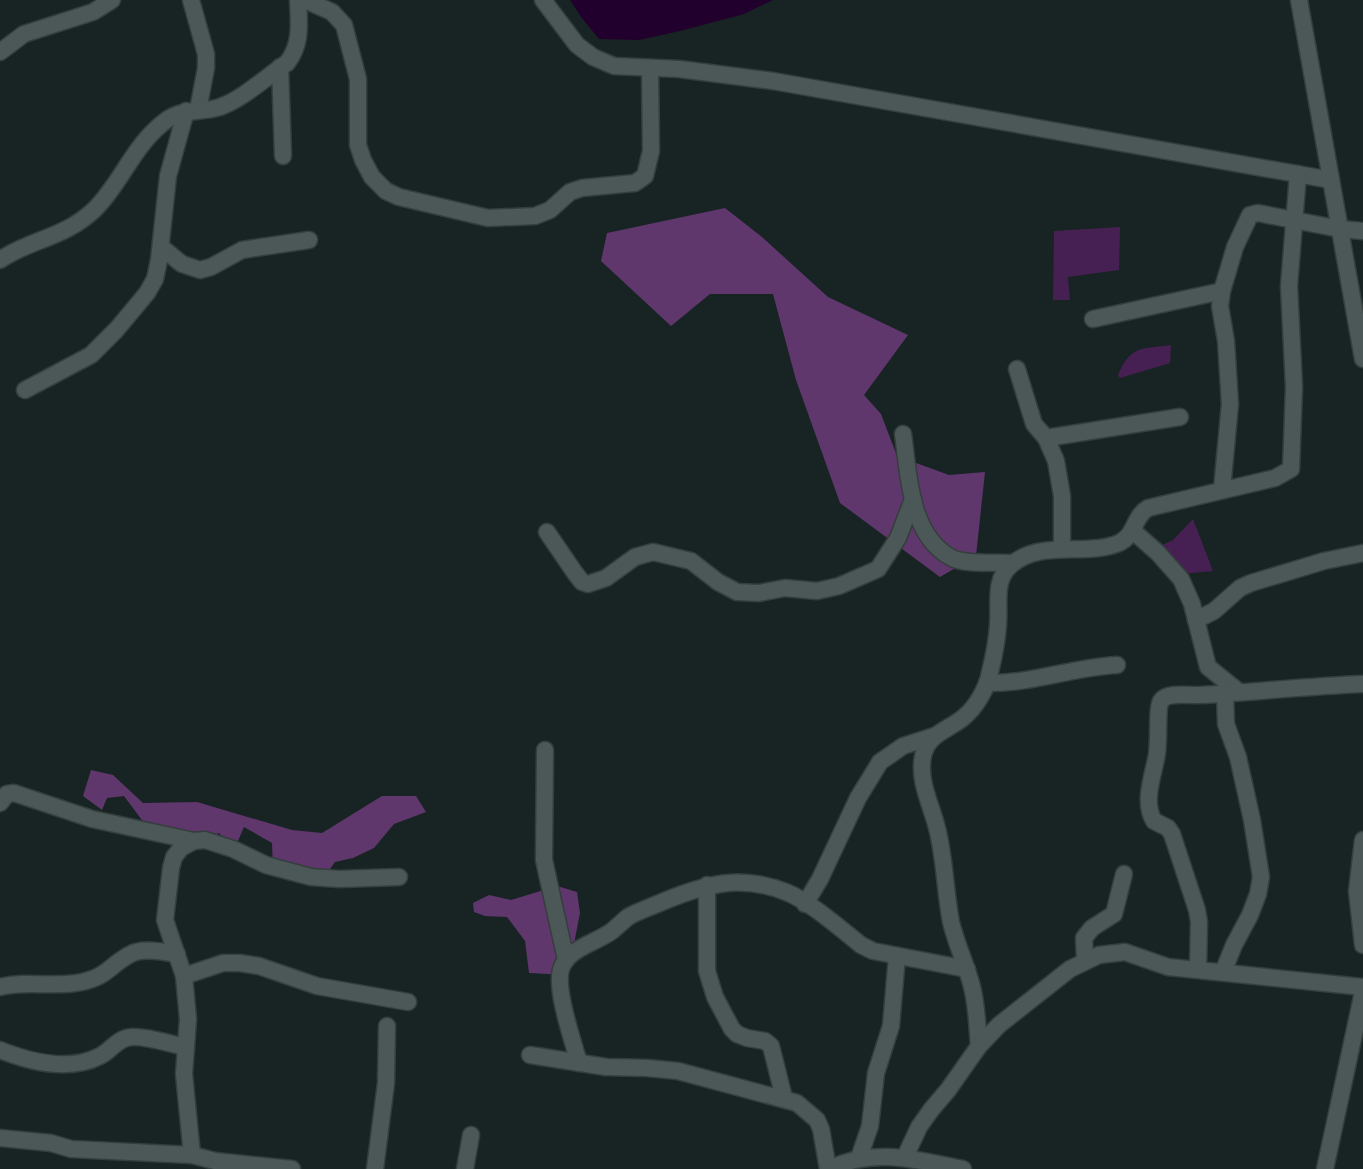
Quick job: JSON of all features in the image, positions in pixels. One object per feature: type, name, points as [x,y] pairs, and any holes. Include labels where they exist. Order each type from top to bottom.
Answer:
[{"type":"street","points":[[0,52],[24,34],[93,12],[112,0]]},
{"type":"street","points":[[25,390],[90,355],[148,293],[155,279],[168,176],[206,68],[206,54],[191,0]]},
{"type":"street","points":[[0,260],[57,235],[83,220],[97,207],[136,151],[155,129],[171,117],[192,110],[222,106],[280,67],[295,53],[298,43],[298,0]]},
{"type":"street","points":[[305,0],[340,17],[344,25],[358,79],[358,145],[372,177],[386,191],[399,197],[472,215],[488,218],[544,214],[570,192],[582,188],[635,183],[645,176],[651,151],[650,68]]},
{"type":"street","points":[[543,0],[577,45],[593,57],[614,65],[773,81],[1331,180]]},
{"type":"street","points":[[1299,0],[1363,359]]},
{"type":"street","points":[[280,67],[283,156]]},
{"type":"street","points":[[903,434],[913,499],[926,533],[952,558],[962,561],[1012,563],[1035,554],[1119,543],[1129,537],[1140,512],[1148,508],[1288,472],[1293,465],[1294,387],[1289,286],[1298,174]]},
{"type":"street","points":[[1222,489],[1230,404],[1226,341],[1220,306],[1235,247],[1245,222],[1250,215],[1258,213],[1363,231]]},
{"type":"street","points":[[161,247],[182,264],[200,270],[242,250],[309,240]]},
{"type":"street","points":[[1093,319],[1222,291]]},
{"type":"street","points":[[1017,369],[1034,424],[1046,438],[1056,461],[1062,496],[1062,549]]},
{"type":"street","points":[[1046,438],[1180,417]]},
{"type":"street","points":[[547,532],[582,582],[588,584],[606,578],[635,557],[653,552],[691,561],[718,582],[737,592],[759,593],[785,588],[817,591],[839,586],[878,569],[898,538],[913,499]]},
{"type":"street","points":[[1133,531],[1158,553],[1181,579],[1192,604],[1208,667],[1232,693]]},
{"type":"street","points":[[1196,620],[1214,611],[1240,588],[1251,583],[1324,561],[1363,553]]},
{"type":"street","points":[[805,904],[820,879],[858,798],[880,762],[903,746],[934,736],[966,716],[987,683],[997,639],[1000,584],[1005,571],[1012,563]]},
{"type":"street","points":[[987,683],[1032,680],[1092,667],[1117,665]]},
{"type":"street","points":[[1198,969],[1198,910],[1177,844],[1168,828],[1154,821],[1148,804],[1158,746],[1161,700],[1173,696],[1363,684]]},
{"type":"street","points":[[1223,972],[1250,915],[1261,877],[1238,757],[1227,724],[1232,693]]},
{"type":"street","points":[[934,736],[925,749],[922,775],[937,828],[952,927],[967,969],[975,1005],[979,1046]]},
{"type":"street","points":[[545,750],[544,860],[565,960]]},
{"type":"street","points":[[2,795],[14,793],[92,820],[194,841],[205,840],[233,849],[266,865],[311,877],[399,877]]},
{"type":"street","points":[[1363,840],[1360,890],[1363,944]]},
{"type":"street","points":[[192,1155],[184,1074],[188,1019],[184,976],[165,920],[174,857],[181,848],[194,841]]},
{"type":"street","points":[[1085,960],[1086,933],[1114,914],[1124,874]]},
{"type":"street","points":[[579,1063],[560,981],[565,960],[610,933],[629,916],[707,884],[726,881],[771,887],[790,893],[861,945],[897,956],[967,969]]},
{"type":"street","points":[[707,884],[706,961],[710,982],[732,1029],[747,1038],[765,1041],[771,1046],[784,1098]]},
{"type":"street","points":[[0,987],[78,983],[110,971],[129,955],[137,952],[177,954]]},
{"type":"street","points":[[905,1157],[930,1110],[948,1090],[979,1046],[999,1025],[1085,960],[1113,952],[1125,952],[1168,967],[1363,990],[1325,1169]]},
{"type":"street","points":[[859,1158],[870,1126],[876,1073],[891,1026],[897,956]]},
{"type":"street","points":[[184,976],[223,963],[240,963],[259,966],[317,986],[408,1002]]},
{"type":"street","points":[[374,1169],[386,1083],[387,1026]]},
{"type":"street","points":[[0,1050],[34,1062],[66,1064],[100,1056],[117,1042],[133,1037],[186,1047]]},
{"type":"street","points":[[530,1055],[606,1067],[678,1071],[784,1098],[797,1103],[817,1120],[829,1169],[872,1156],[905,1157],[963,1169]]},
{"type":"street","points":[[465,1169],[471,1135]]},
{"type":"street","points":[[0,1138],[51,1143],[71,1149],[192,1155],[214,1165],[292,1169]]},
{"type":"shaded area","points":[[570,0],[773,0],[744,14],[639,40],[599,39]]},
{"type":"shaded area","points":[[725,208],[762,237],[828,297],[908,335],[864,395],[881,414],[897,456],[949,475],[985,472],[976,556],[940,577],[840,503],[796,380],[773,294],[710,294],[671,326],[601,261],[607,233]]},
{"type":"shaded area","points":[[1120,227],[1119,270],[1068,277],[1070,300],[1053,300],[1054,231]]},
{"type":"shaded area","points":[[1171,345],[1170,363],[1120,378],[1118,375],[1128,358],[1138,350]]},
{"type":"shaded area","points":[[1193,519],[1213,571],[1180,574],[1160,546],[1173,540]]},
{"type":"shaded area","points":[[91,770],[113,775],[143,803],[197,802],[292,830],[322,833],[382,796],[416,796],[426,812],[394,824],[374,848],[353,858],[335,862],[325,876],[273,870],[272,843],[244,827],[234,850],[219,833],[187,846],[156,839],[124,796],[107,798],[102,810],[83,796]]},
{"type":"shaded area","points":[[557,886],[577,892],[580,913],[568,975],[529,973],[525,941],[507,917],[485,916],[474,912],[473,903],[489,895],[511,900]]}]
